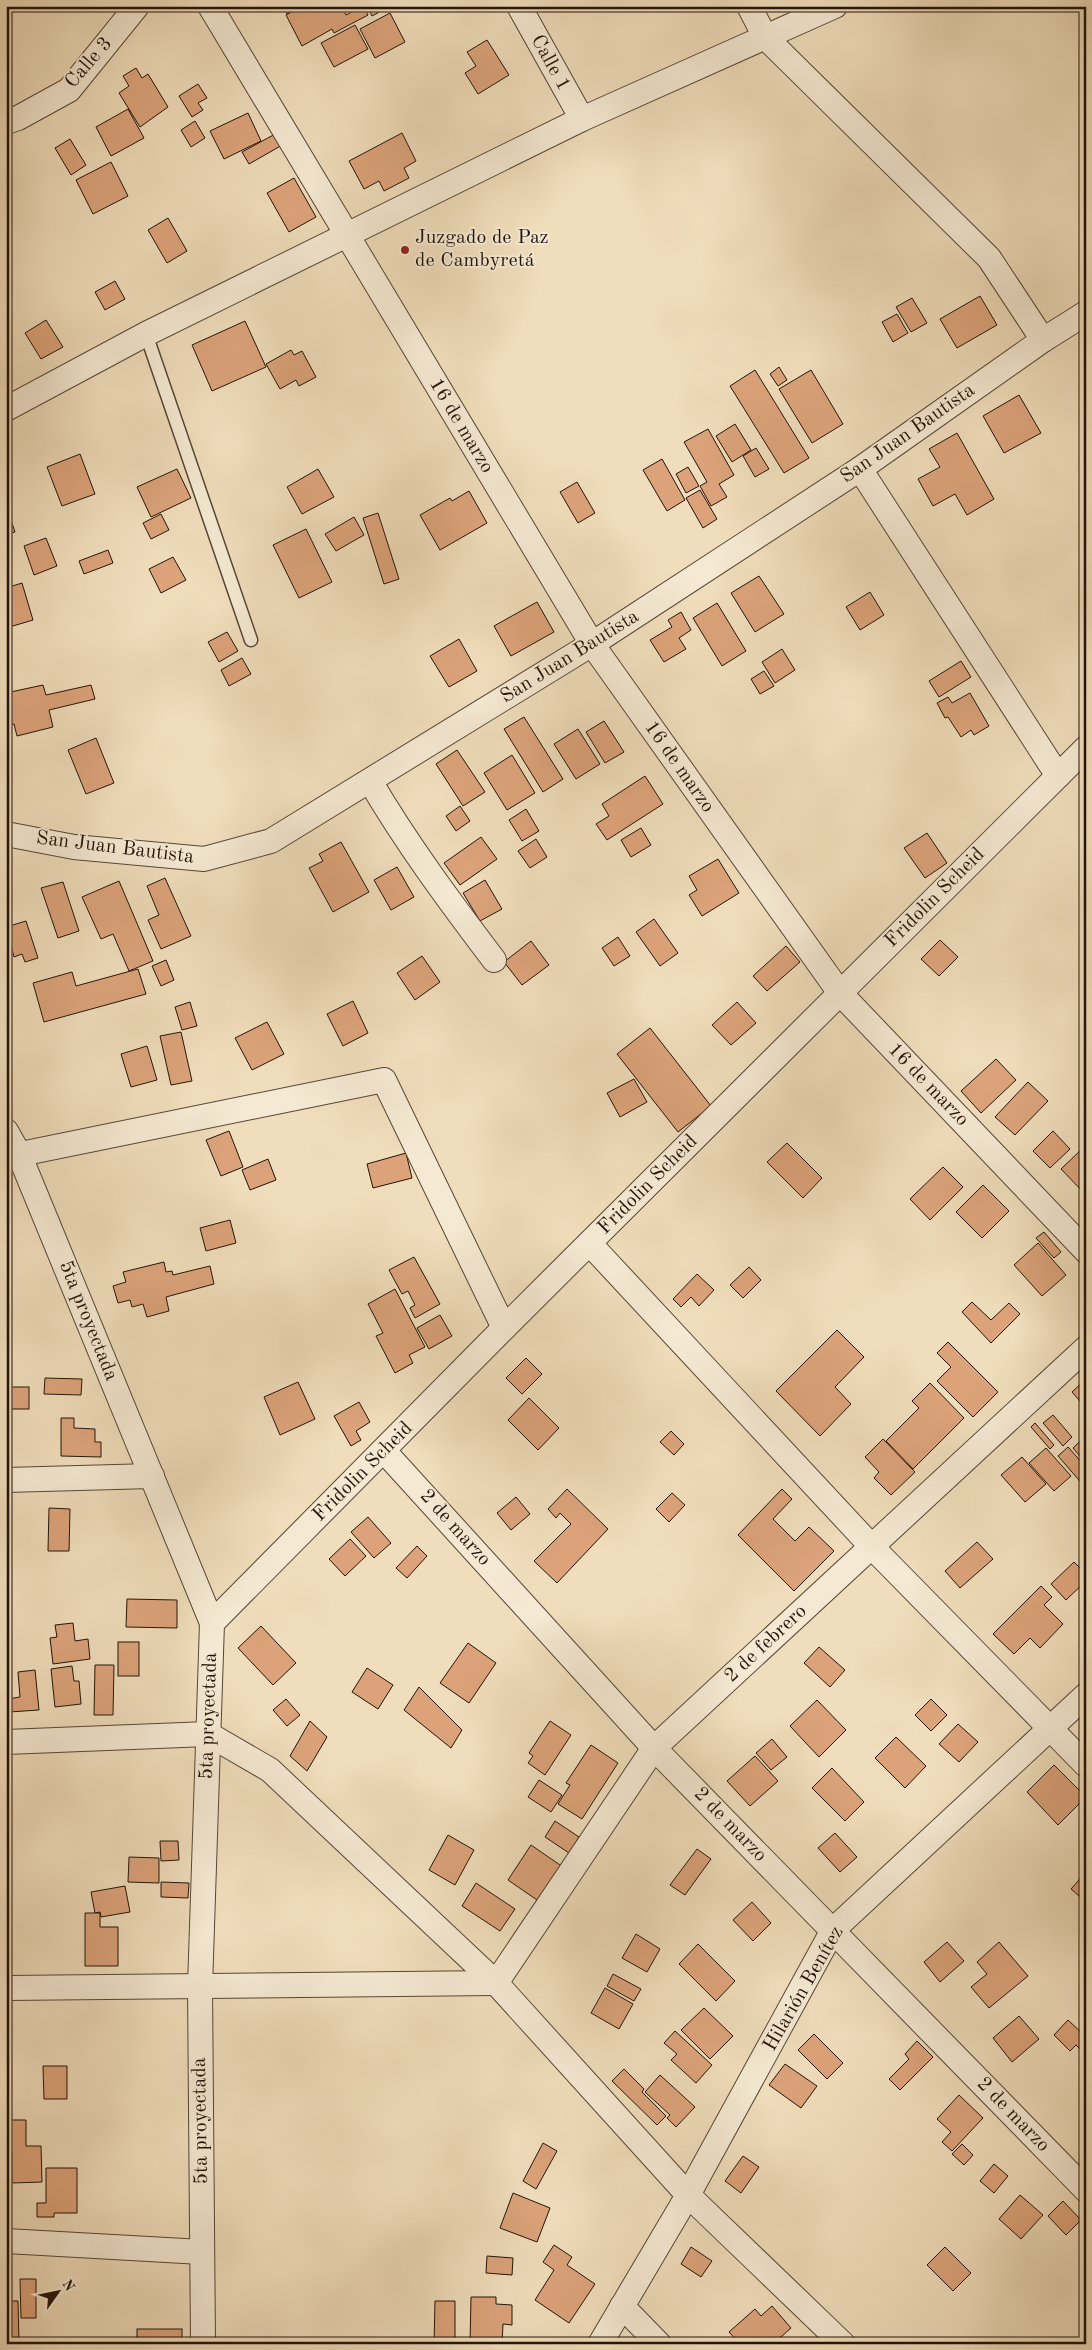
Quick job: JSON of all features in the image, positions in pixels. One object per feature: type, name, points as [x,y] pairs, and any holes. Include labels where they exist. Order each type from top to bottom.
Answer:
[{"type":"street","name":"Calle 3","points":[[6,122],[18,118],[69,90],[137,6]]},
{"type":"street","name":"16 de marzo","points":[[210,6],[592,644],[840,993],[1086,1251]]},
{"type":"street","name":"Calle 1","points":[[519,6],[582,119]]},
{"type":"street","points":[[748,6],[766,37],[988,258],[1043,340]]},
{"type":"street","points":[[6,409],[344,232],[582,119],[835,6]]},
{"type":"street","name":"San Juan Bautista","points":[[6,834],[74,847],[204,859],[271,841],[592,644],[860,469],[1043,340],[1086,313]]},
{"type":"street","points":[[860,469],[1058,776]]},
{"type":"street","name":"Fridolin Scheid","points":[[212,1624],[504,1328],[1086,748]]},
{"type":"street","points":[[370,781],[391,817],[438,886],[494,960]]},
{"type":"street","points":[[12,1156],[384,1080],[504,1328]]},
{"type":"street","name":"5ta proyectada","points":[[6,1131],[12,1156],[152,1476],[212,1624],[200,1987],[203,2344]]},
{"type":"street","points":[[590,1244],[872,1547],[1086,1765]]},
{"type":"street","name":"2 de febrero","points":[[496,1983],[654,1748],[1086,1348]]},
{"type":"street","name":"2 de marzo","points":[[384,1450],[654,1748],[1086,2190]]},
{"type":"street","points":[[6,1480],[152,1476]]},
{"type":"street","name":"Hilarión Benítez","points":[[600,2344],[688,2195],[833,1930],[1086,1695]]},
{"type":"street","points":[[6,1742],[208,1734],[270,1770],[496,1983],[688,2195],[843,2344]]},
{"type":"street","points":[[6,1988],[496,1983]]},
{"type":"street","points":[[6,2241],[202,2252]]},
{"type":"street","points":[[622,2306],[659,2344]]},
{"type":"lane","points":[[146,334],[252,640]]},
{"type":"building","points":[[283,6],[301,6],[287,14]]},
{"type":"building","points":[[302,6],[341,6],[346,15],[363,6],[368,15],[334,33],[332,29],[302,46],[286,15]]},
{"type":"building","points":[[367,6],[386,6],[387,8],[372,16]]},
{"type":"building","points":[[390,13],[405,42],[375,58],[360,29]]},
{"type":"building","points":[[355,25],[368,49],[334,67],[321,43]]},
{"type":"building","points":[[487,40],[509,75],[478,94],[465,73],[476,66],[467,52]]},
{"type":"building","points":[[136,68],[142,78],[148,74],[168,107],[140,127],[119,93],[129,86],[123,76]]},
{"type":"building","points":[[198,84],[207,98],[198,103],[203,110],[192,117],[179,96]]},
{"type":"building","points":[[128,109],[144,138],[111,156],[96,127]]},
{"type":"building","points":[[248,113],[261,141],[224,159],[210,131]]},
{"type":"building","points":[[195,121],[205,138],[191,147],[181,130]]},
{"type":"building","points":[[277,133],[284,144],[249,164],[242,152]]},
{"type":"building","points":[[402,133],[416,161],[404,168],[409,178],[384,191],[379,181],[364,189],[349,161]]},
{"type":"building","points":[[70,139],[86,165],[71,175],[55,148]]},
{"type":"building","points":[[111,162],[128,196],[93,214],[76,180]]},
{"type":"building","points":[[294,178],[316,217],[289,232],[267,193]]},
{"type":"building","points":[[168,218],[187,251],[167,263],[148,230]]},
{"type":"building","points":[[115,281],[125,299],[105,310],[95,292]]},
{"type":"building","points":[[980,296],[997,325],[957,348],[940,319]]},
{"type":"building","points":[[912,298],[927,323],[911,332],[896,307]]},
{"type":"building","points":[[897,314],[908,333],[893,342],[882,322]]},
{"type":"building","points":[[46,320],[63,347],[41,359],[25,333]]},
{"type":"building","points":[[245,321],[266,367],[212,391],[192,345]]},
{"type":"building","points":[[291,350],[294,355],[302,351],[316,377],[299,386],[296,380],[280,389],[266,364]]},
{"type":"building","points":[[779,367],[787,380],[778,386],[770,374]]},
{"type":"building","points":[[755,370],[809,458],[784,473],[730,386]]},
{"type":"building","points":[[811,370],[843,424],[812,443],[779,389]]},
{"type":"building","points":[[1019,395],[1041,433],[1004,453],[983,416]]},
{"type":"building","points":[[735,424],[751,450],[732,462],[716,436]]},
{"type":"building","points":[[708,429],[734,475],[719,484],[727,497],[711,506],[700,486],[707,482],[684,442]]},
{"type":"building","points":[[957,433],[994,499],[967,515],[955,494],[933,506],[918,479],[940,467],[929,449]]},
{"type":"building","points":[[756,448],[769,469],[755,477],[743,456]]},
{"type":"building","points":[[80,454],[95,494],[62,506],[47,467]]},
{"type":"building","points":[[662,459],[685,500],[667,511],[643,470]]},
{"type":"building","points":[[688,467],[699,486],[686,493],[676,474]]},
{"type":"building","points":[[177,469],[191,498],[151,517],[137,487]]},
{"type":"building","points":[[318,469],[334,497],[302,514],[287,487]]},
{"type":"building","points":[[577,482],[595,513],[578,523],[560,492]]},
{"type":"building","points":[[700,490],[717,519],[703,528],[686,498]]},
{"type":"building","points":[[469,491],[487,523],[440,550],[420,515],[450,498],[452,501]]},
{"type":"building","points":[[6,505],[15,532],[6,535]]},
{"type":"building","points":[[378,513],[399,579],[384,584],[363,518]]},
{"type":"building","points":[[161,514],[169,530],[151,539],[143,523]]},
{"type":"building","points":[[354,517],[364,535],[336,551],[325,534]]},
{"type":"building","points":[[306,529],[332,582],[299,598],[273,545]]},
{"type":"building","points":[[46,538],[57,566],[34,575],[24,546]]},
{"type":"building","points":[[108,550],[113,563],[84,574],[79,561]]},
{"type":"building","points":[[173,557],[186,580],[161,593],[149,569]]},
{"type":"building","points":[[759,576],[784,614],[755,632],[731,593]]},
{"type":"building","points":[[22,583],[33,620],[6,628],[6,588]]},
{"type":"building","points":[[870,592],[884,615],[860,630],[846,607]]},
{"type":"building","points":[[537,602],[554,632],[511,656],[494,626]]},
{"type":"building","points":[[717,603],[746,651],[722,666],[693,618]]},
{"type":"building","points":[[681,612],[691,630],[679,638],[686,649],[664,662],[650,640],[672,627],[668,620]]},
{"type":"building","points":[[227,632],[238,651],[219,662],[208,642]]},
{"type":"building","points":[[459,639],[477,671],[449,687],[430,656]]},
{"type":"building","points":[[782,649],[795,670],[775,683],[762,662]]},
{"type":"building","points":[[242,658],[251,674],[229,686],[221,670]]},
{"type":"building","points":[[961,661],[971,677],[939,697],[929,681]]},
{"type":"building","points":[[764,671],[774,686],[760,694],[751,679]]},
{"type":"building","points":[[43,685],[46,695],[91,685],[95,699],[49,710],[53,727],[17,736],[14,724],[6,726],[6,693]]},
{"type":"building","points":[[970,693],[989,726],[974,735],[971,730],[961,737],[948,717],[945,718],[937,703],[948,697],[952,703]]},
{"type":"building","points":[[524,717],[563,779],[543,792],[504,729]]},
{"type":"building","points":[[604,721],[624,752],[605,763],[586,732]]},
{"type":"building","points":[[578,729],[600,764],[576,779],[554,744]]},
{"type":"building","points":[[96,738],[114,783],[86,794],[68,750]]},
{"type":"building","points":[[457,750],[485,792],[463,806],[436,764]]},
{"type":"building","points":[[512,755],[535,793],[507,810],[484,773]]},
{"type":"building","points":[[645,776],[663,804],[607,840],[596,824],[609,816],[602,804]]},
{"type":"building","points":[[460,806],[470,821],[456,831],[446,816]]},
{"type":"building","points":[[526,809],[539,831],[522,841],[509,820]]},
{"type":"building","points":[[641,828],[651,845],[631,857],[621,840]]},
{"type":"building","points":[[927,833],[947,863],[925,878],[904,848]]},
{"type":"building","points":[[481,837],[497,859],[460,885],[444,863]]},
{"type":"building","points":[[536,839],[547,857],[530,868],[518,851]]},
{"type":"building","points":[[341,842],[369,892],[333,912],[309,868],[323,861],[319,854]]},
{"type":"building","points":[[718,859],[739,893],[702,916],[689,895],[697,890],[689,876]]},
{"type":"building","points":[[397,867],[414,897],[391,910],[374,880]]},
{"type":"building","points":[[165,878],[191,936],[161,949],[148,920],[159,915],[147,886]]},
{"type":"building","points":[[485,880],[502,909],[480,921],[463,893]]},
{"type":"building","points":[[119,881],[153,961],[129,971],[113,934],[101,939],[82,897]]},
{"type":"building","points":[[63,882],[79,931],[58,938],[41,888]]},
{"type":"building","points":[[654,919],[678,953],[660,966],[636,932]]},
{"type":"building","points":[[26,921],[38,958],[25,962],[22,954],[14,957],[6,927]]},
{"type":"building","points":[[618,937],[630,956],[614,966],[602,948]]},
{"type":"building","points":[[940,940],[958,957],[939,976],[921,959]]},
{"type":"building","points":[[531,941],[549,965],[522,985],[504,962]]},
{"type":"building","points":[[786,946],[800,962],[767,991],[753,976]]},
{"type":"building","points":[[422,956],[440,982],[415,1000],[397,973]]},
{"type":"building","points":[[166,960],[174,980],[161,986],[152,966]]},
{"type":"building","points":[[138,969],[146,994],[44,1022],[33,983],[72,972],[76,986]]},
{"type":"building","points":[[353,1001],[368,1033],[343,1046],[327,1014]]},
{"type":"building","points":[[190,1002],[197,1026],[182,1030],[175,1007]]},
{"type":"building","points":[[737,1002],[756,1023],[731,1045],[712,1025]]},
{"type":"building","points":[[267,1022],[284,1054],[252,1070],[235,1038]]},
{"type":"building","points":[[650,1028],[711,1106],[678,1132],[617,1054]]},
{"type":"building","points":[[181,1032],[192,1081],[171,1085],[160,1036]]},
{"type":"building","points":[[147,1046],[157,1080],[131,1087],[121,1054]]},
{"type":"building","points":[[996,1059],[1016,1080],[981,1113],[961,1091]]},
{"type":"building","points":[[634,1079],[647,1102],[620,1117],[607,1093]]},
{"type":"building","points":[[1028,1082],[1048,1101],[1015,1135],[995,1117]]},
{"type":"building","points":[[229,1131],[243,1167],[221,1176],[206,1140]]},
{"type":"building","points":[[1053,1131],[1070,1149],[1050,1168],[1033,1151]]},
{"type":"building","points":[[787,1143],[822,1178],[803,1198],[767,1162]]},
{"type":"building","points":[[1082,1149],[1086,1153],[1085,1194],[1061,1169]]},
{"type":"building","points":[[406,1153],[412,1178],[373,1188],[367,1164]]},
{"type":"building","points":[[268,1159],[276,1180],[250,1190],[242,1170]]},
{"type":"building","points":[[943,1167],[963,1187],[930,1220],[910,1199]]},
{"type":"building","points":[[983,1185],[1009,1211],[982,1238],[956,1212]]},
{"type":"building","points":[[230,1220],[236,1243],[206,1251],[200,1228]]},
{"type":"building","points":[[1044,1232],[1061,1252],[1054,1258],[1036,1238]]},
{"type":"building","points":[[1038,1243],[1066,1275],[1042,1296],[1014,1265]]},
{"type":"building","points":[[414,1257],[440,1304],[415,1318],[410,1308],[415,1305],[408,1291],[402,1294],[389,1270]]},
{"type":"building","points":[[164,1262],[166,1272],[172,1271],[173,1275],[210,1266],[214,1284],[166,1297],[169,1311],[147,1317],[143,1304],[132,1307],[130,1300],[118,1303],[113,1286],[126,1282],[123,1272]]},
{"type":"building","points":[[749,1267],[761,1280],[743,1298],[730,1285]]},
{"type":"building","points":[[697,1274],[714,1290],[699,1306],[691,1297],[681,1307],[673,1299]]},
{"type":"building","points":[[395,1289],[425,1347],[409,1355],[413,1363],[395,1373],[376,1336],[383,1333],[368,1304]]},
{"type":"building","points":[[972,1302],[991,1320],[1009,1303],[1020,1314],[991,1343],[962,1312]]},
{"type":"building","points":[[440,1315],[452,1336],[429,1349],[417,1328]]},
{"type":"building","points":[[837,1330],[864,1357],[835,1387],[851,1404],[820,1436],[776,1391]]},
{"type":"building","points":[[948,1342],[998,1392],[973,1417],[937,1381],[951,1367],[937,1353]]},
{"type":"building","points":[[526,1358],[542,1374],[522,1394],[506,1378]]},
{"type":"building","points":[[45,1378],[82,1379],[81,1395],[44,1394]]},
{"type":"building","points":[[1086,1379],[1086,1408],[1072,1392]]},
{"type":"building","points":[[298,1382],[315,1419],[280,1435],[264,1397]]},
{"type":"building","points":[[930,1383],[964,1418],[913,1469],[886,1441],[919,1408],[912,1401]]},
{"type":"building","points":[[6,1387],[29,1387],[29,1409],[6,1409]]},
{"type":"building","points":[[529,1398],[559,1428],[538,1450],[508,1420]]},
{"type":"building","points":[[359,1402],[370,1422],[356,1431],[361,1440],[351,1446],[334,1416]]},
{"type":"building","points":[[1053,1415],[1072,1437],[1063,1446],[1043,1423]]},
{"type":"building","points":[[61,1418],[74,1418],[74,1428],[95,1429],[95,1442],[101,1442],[101,1457],[61,1456]]},
{"type":"building","points":[[1035,1423],[1054,1445],[1050,1449],[1031,1427]]},
{"type":"building","points":[[671,1431],[684,1444],[674,1455],[660,1442]]},
{"type":"building","points":[[1086,1436],[1086,1463],[1073,1448]]},
{"type":"building","points":[[883,1439],[915,1472],[891,1495],[874,1478],[879,1472],[865,1457]]},
{"type":"building","points":[[1068,1447],[1086,1467],[1085,1487],[1058,1456]]},
{"type":"building","points":[[1046,1448],[1071,1476],[1054,1491],[1029,1463]]},
{"type":"building","points":[[1022,1457],[1046,1484],[1025,1502],[1001,1475]]},
{"type":"building","points":[[567,1489],[608,1529],[557,1583],[534,1561],[571,1524],[560,1513],[556,1518],[548,1509]]},
{"type":"building","points":[[782,1489],[792,1499],[773,1519],[795,1541],[809,1527],[834,1551],[794,1591],[738,1535]]},
{"type":"building","points":[[672,1493],[685,1505],[669,1522],[656,1509]]},
{"type":"building","points":[[516,1497],[530,1514],[511,1530],[497,1513]]},
{"type":"building","points":[[49,1508],[70,1509],[69,1551],[48,1551]]},
{"type":"building","points":[[368,1517],[391,1543],[374,1558],[351,1532]]},
{"type":"building","points":[[350,1539],[366,1556],[345,1576],[329,1559]]},
{"type":"building","points":[[977,1542],[993,1559],[960,1588],[945,1571]]},
{"type":"building","points":[[417,1546],[427,1556],[407,1578],[396,1568]]},
{"type":"building","points":[[1074,1562],[1086,1574],[1086,1581],[1066,1600],[1051,1584]]},
{"type":"building","points":[[1041,1586],[1052,1597],[1044,1605],[1063,1624],[1040,1648],[1030,1638],[1014,1654],[993,1634]]},
{"type":"building","points":[[127,1599],[177,1600],[177,1628],[126,1627]]},
{"type":"building","points":[[73,1623],[75,1641],[88,1639],[90,1659],[53,1664],[50,1638],[57,1637],[55,1625]]},
{"type":"building","points":[[261,1626],[296,1663],[273,1685],[238,1648]]},
{"type":"building","points":[[118,1642],[139,1642],[139,1676],[118,1676]]},
{"type":"building","points":[[468,1643],[496,1663],[469,1703],[440,1683]]},
{"type":"building","points":[[819,1647],[845,1670],[830,1687],[804,1663]]},
{"type":"building","points":[[95,1665],[114,1665],[113,1715],[94,1715]]},
{"type":"building","points":[[72,1666],[74,1681],[79,1681],[81,1704],[55,1707],[51,1669]]},
{"type":"building","points":[[367,1668],[393,1685],[378,1709],[352,1692]]},
{"type":"building","points":[[35,1670],[39,1710],[9,1712],[8,1699],[20,1697],[18,1672]]},
{"type":"building","points":[[419,1687],[462,1730],[451,1748],[404,1710]]},
{"type":"building","points":[[286,1699],[300,1715],[287,1726],[273,1710]]},
{"type":"building","points":[[931,1699],[947,1715],[931,1731],[915,1715]]},
{"type":"building","points":[[817,1700],[846,1730],[819,1757],[790,1726]]},
{"type":"building","points":[[310,1721],[327,1737],[307,1771],[290,1756]]},
{"type":"building","points":[[550,1721],[571,1735],[545,1775],[528,1763],[533,1756],[529,1753]]},
{"type":"building","points":[[958,1724],[978,1742],[959,1762],[939,1744]]},
{"type":"building","points":[[896,1737],[926,1766],[905,1788],[875,1758]]},
{"type":"building","points":[[772,1739],[787,1757],[771,1770],[756,1753]]},
{"type":"building","points":[[591,1745],[618,1763],[582,1819],[558,1804],[570,1785],[566,1783]]},
{"type":"building","points":[[755,1756],[778,1781],[750,1806],[727,1781]]},
{"type":"building","points":[[1054,1765],[1086,1797],[1058,1825],[1027,1792]]},
{"type":"building","points":[[832,1768],[864,1802],[845,1821],[812,1788]]},
{"type":"building","points":[[539,1780],[562,1795],[551,1812],[528,1797]]},
{"type":"building","points":[[555,1821],[579,1837],[569,1853],[545,1837]]},
{"type":"building","points":[[835,1833],[857,1857],[840,1872],[818,1848]]},
{"type":"building","points":[[448,1835],[474,1850],[455,1885],[429,1870]]},
{"type":"building","points":[[160,1841],[178,1841],[179,1860],[161,1861]]},
{"type":"building","points":[[531,1845],[563,1867],[540,1902],[508,1880]]},
{"type":"building","points":[[697,1849],[711,1859],[685,1895],[670,1885]]},
{"type":"building","points":[[129,1857],[159,1858],[159,1883],[128,1882]]},
{"type":"building","points":[[1086,1872],[1086,1902],[1071,1889]]},
{"type":"building","points":[[161,1882],[189,1883],[188,1898],[161,1897]]},
{"type":"building","points":[[476,1883],[515,1909],[500,1931],[462,1906]]},
{"type":"building","points":[[125,1886],[130,1912],[101,1917],[100,1912],[95,1913],[91,1892]]},
{"type":"building","points":[[752,1902],[771,1923],[753,1941],[733,1920]]},
{"type":"building","points":[[85,1913],[100,1913],[100,1927],[118,1927],[118,1966],[85,1966]]},
{"type":"building","points":[[636,1934],[660,1949],[647,1972],[622,1958]]},
{"type":"building","points":[[947,1942],[964,1961],[940,1982],[924,1962]]},
{"type":"building","points":[[999,1942],[1028,1976],[989,2008],[971,1987],[987,1974],[977,1962]]},
{"type":"building","points":[[698,1944],[735,1981],[716,2001],[679,1964]]},
{"type":"building","points":[[613,1974],[641,1989],[634,2001],[607,1986]]},
{"type":"building","points":[[605,1988],[633,2004],[619,2029],[591,2013]]},
{"type":"building","points":[[704,2008],[733,2036],[710,2059],[681,2030]]},
{"type":"building","points":[[1019,2016],[1039,2039],[1012,2062],[993,2038]]},
{"type":"building","points":[[1068,2020],[1086,2037],[1086,2049],[1083,2052],[1076,2045],[1070,2051],[1054,2035]]},
{"type":"building","points":[[675,2031],[712,2065],[696,2083],[671,2060],[677,2054],[664,2043]]},
{"type":"building","points":[[814,2034],[843,2063],[827,2079],[798,2050]]},
{"type":"building","points":[[917,2041],[933,2057],[900,2090],[889,2079],[909,2059],[905,2054]]},
{"type":"building","points":[[785,2064],[817,2086],[801,2108],[769,2085]]},
{"type":"building","points":[[43,2066],[67,2066],[67,2099],[44,2099]]},
{"type":"building","points":[[624,2069],[644,2089],[642,2092],[666,2116],[657,2125],[612,2081]]},
{"type":"building","points":[[660,2075],[695,2107],[676,2127],[667,2118],[670,2115],[645,2092]]},
{"type":"building","points":[[959,2095],[983,2118],[952,2151],[942,2142],[951,2132],[937,2119]]},
{"type":"building","points":[[6,2120],[26,2120],[26,2146],[41,2146],[42,2182],[12,2183],[12,2152],[6,2152]]},
{"type":"building","points":[[543,2143],[557,2151],[536,2189],[523,2181]]},
{"type":"building","points":[[962,2144],[973,2155],[964,2165],[952,2154]]},
{"type":"building","points":[[743,2156],[759,2167],[741,2193],[725,2181]]},
{"type":"building","points":[[994,2164],[1008,2176],[994,2193],[980,2181]]},
{"type":"building","points":[[46,2168],[77,2168],[77,2213],[54,2213],[54,2217],[37,2217],[37,2203],[46,2203]]},
{"type":"building","points":[[513,2193],[550,2208],[537,2242],[500,2228]]},
{"type":"building","points":[[1020,2195],[1043,2215],[1021,2239],[999,2219]]},
{"type":"building","points":[[1063,2201],[1081,2220],[1066,2235],[1048,2216]]},
{"type":"building","points":[[554,2245],[572,2257],[567,2265],[595,2284],[569,2323],[535,2300],[554,2270],[543,2262]]},
{"type":"building","points":[[691,2247],[712,2261],[701,2277],[681,2264]]},
{"type":"building","points":[[945,2247],[971,2273],[953,2291],[927,2265]]},
{"type":"building","points":[[487,2256],[513,2258],[512,2275],[486,2273]]},
{"type":"building","points":[[20,2279],[36,2279],[36,2318],[21,2318]]},
{"type":"building","points":[[471,2297],[496,2297],[496,2304],[512,2305],[512,2325],[503,2324],[502,2344],[470,2344]]},
{"type":"building","points":[[6,2301],[18,2301],[19,2344],[6,2344]]},
{"type":"building","points":[[435,2301],[455,2301],[455,2344],[434,2344]]},
{"type":"building","points":[[772,2306],[791,2328],[773,2344],[740,2344],[729,2332],[755,2309],[761,2316]]},
{"type":"building","points":[[137,2329],[182,2329],[182,2344],[137,2344]]},
{"type":"place","name":"Juzgado de Paz de Cambyretá","points":[[405,250]]}]
